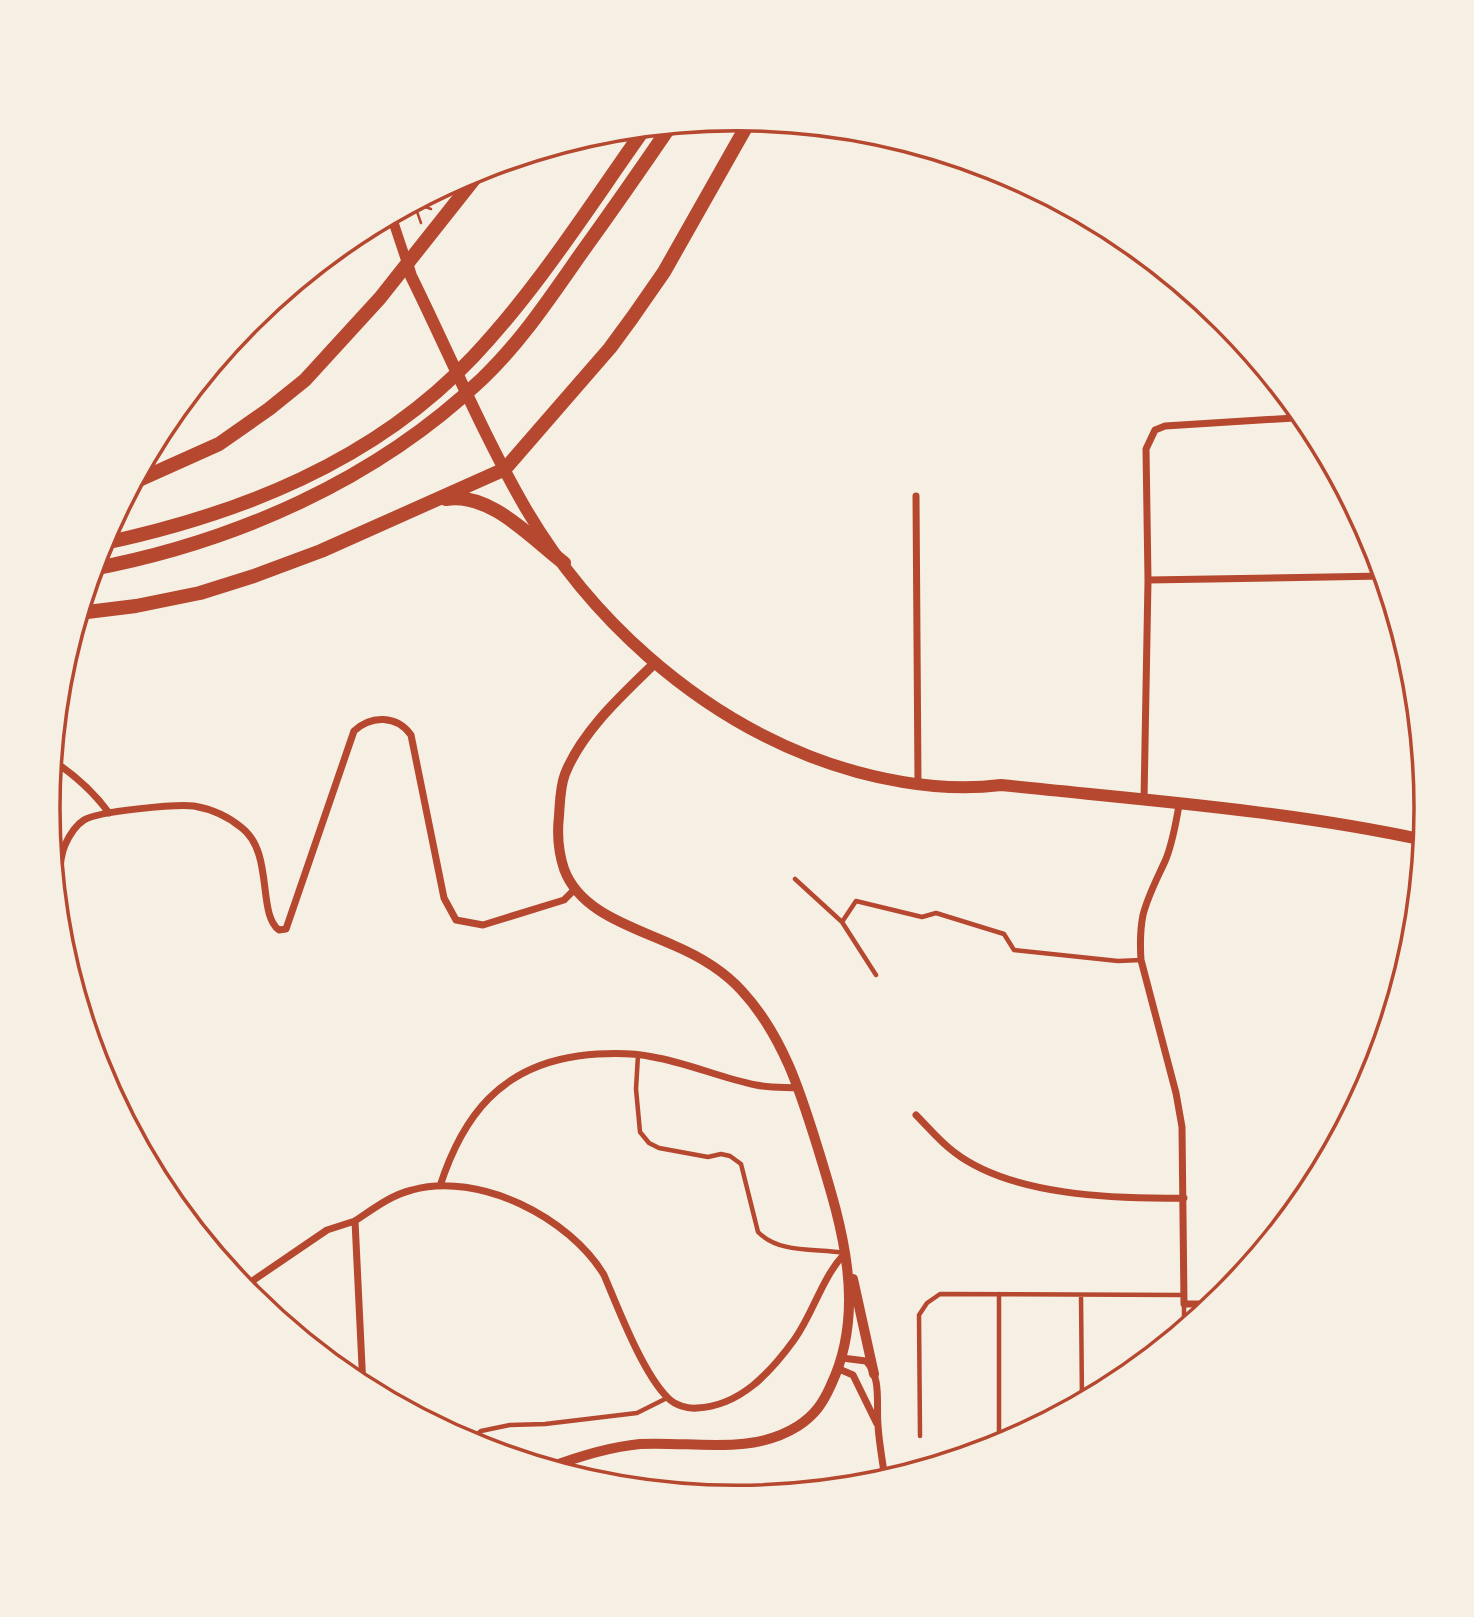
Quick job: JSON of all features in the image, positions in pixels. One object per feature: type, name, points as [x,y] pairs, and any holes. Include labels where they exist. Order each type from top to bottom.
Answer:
[{"type":"main road","points":[[89,612],[200,593],[254,576],[321,551],[505,468],[610,348],[632,318],[670,261],[744,131]]},
{"type":"main road","points":[[104,566],[170,551],[233,530],[286,508],[388,455],[437,418],[483,379],[520,337],[664,135]]},
{"type":"main road","points":[[115,541],[164,530],[278,491],[352,451],[426,400],[472,358],[504,322],[543,272],[637,139]]},
{"type":"main road","points":[[146,476],[219,444],[305,380],[380,298],[467,188]]},
{"type":"main road","points":[[407,263],[505,468],[527,510],[564,563],[620,630],[655,663],[705,703],[751,730],[845,768],[918,783],[975,789],[1001,785],[1144,800],[1312,819],[1413,838]]},
{"type":"main road","points":[[431,502],[457,498],[489,506],[564,563]]},
{"type":"street","points":[[394,224],[407,263]]},
{"type":"street","points":[[1144,800],[1146,449],[1155,430],[1165,426],[1290,418]]},
{"type":"street","points":[[916,496],[918,783]]},
{"type":"street","points":[[1147,580],[1373,576]]},
{"type":"street","points":[[655,663],[627,690],[588,736],[564,776],[557,829],[564,870],[574,890],[611,917],[682,949],[721,971],[741,989],[768,1023],[799,1088],[838,1213],[874,1374],[884,1470]]},
{"type":"street","points":[[62,863],[62,852],[76,827],[84,820],[109,813],[181,805],[214,811],[245,829],[262,858],[268,907],[275,926],[279,930],[286,929],[354,732],[362,724],[387,719],[405,727],[411,736],[444,898],[456,920],[483,925],[564,900],[574,890]]},
{"type":"street","points":[[61,766],[96,795],[109,813]]},
{"type":"street","points":[[1179,805],[1171,844],[1143,916],[1140,960],[1176,1093],[1182,1127],[1184,1300],[1201,1302]]},
{"type":"street","points":[[440,1186],[448,1161],[473,1116],[492,1093],[533,1066],[564,1058],[622,1053],[653,1057],[756,1085],[799,1088]]},
{"type":"street","points":[[916,1115],[954,1153],[987,1171],[1019,1183],[1061,1191],[1150,1199],[1184,1198]]},
{"type":"street","points":[[252,1281],[327,1230],[355,1221],[394,1196],[411,1190],[440,1186],[477,1190],[517,1202],[547,1217],[595,1259],[652,1380],[668,1398],[689,1408],[708,1408],[725,1403],[767,1373],[794,1340],[810,1314],[826,1277],[846,1253]]},
{"type":"street","points":[[355,1221],[362,1373]]},
{"type":"street","points":[[561,1463],[637,1444],[760,1443],[778,1437],[811,1417],[822,1404],[840,1364],[849,1324],[846,1253]]},
{"type":"street","points":[[840,1364],[866,1361],[874,1374]]},
{"type":"street","points":[[840,1364],[853,1375],[878,1424]]},
{"type":"lane","points":[[795,879],[842,922],[876,975]]},
{"type":"lane","points":[[842,922],[856,901],[922,917],[936,913],[1004,934],[1014,950],[1118,961],[1140,960]]},
{"type":"lane","points":[[638,1055],[640,1132],[649,1143],[669,1151],[708,1157],[721,1154],[730,1156],[741,1164],[758,1232],[765,1239],[786,1248],[846,1253]]},
{"type":"lane","points":[[919,1436],[919,1315],[927,1303],[940,1294],[1081,1295],[1184,1300],[1184,1318]]},
{"type":"lane","points":[[999,1294],[999,1433]]},
{"type":"lane","points":[[1081,1295],[1082,1391]]},
{"type":"lane","points":[[478,1434],[510,1425],[545,1424],[638,1413],[668,1398]]}]
